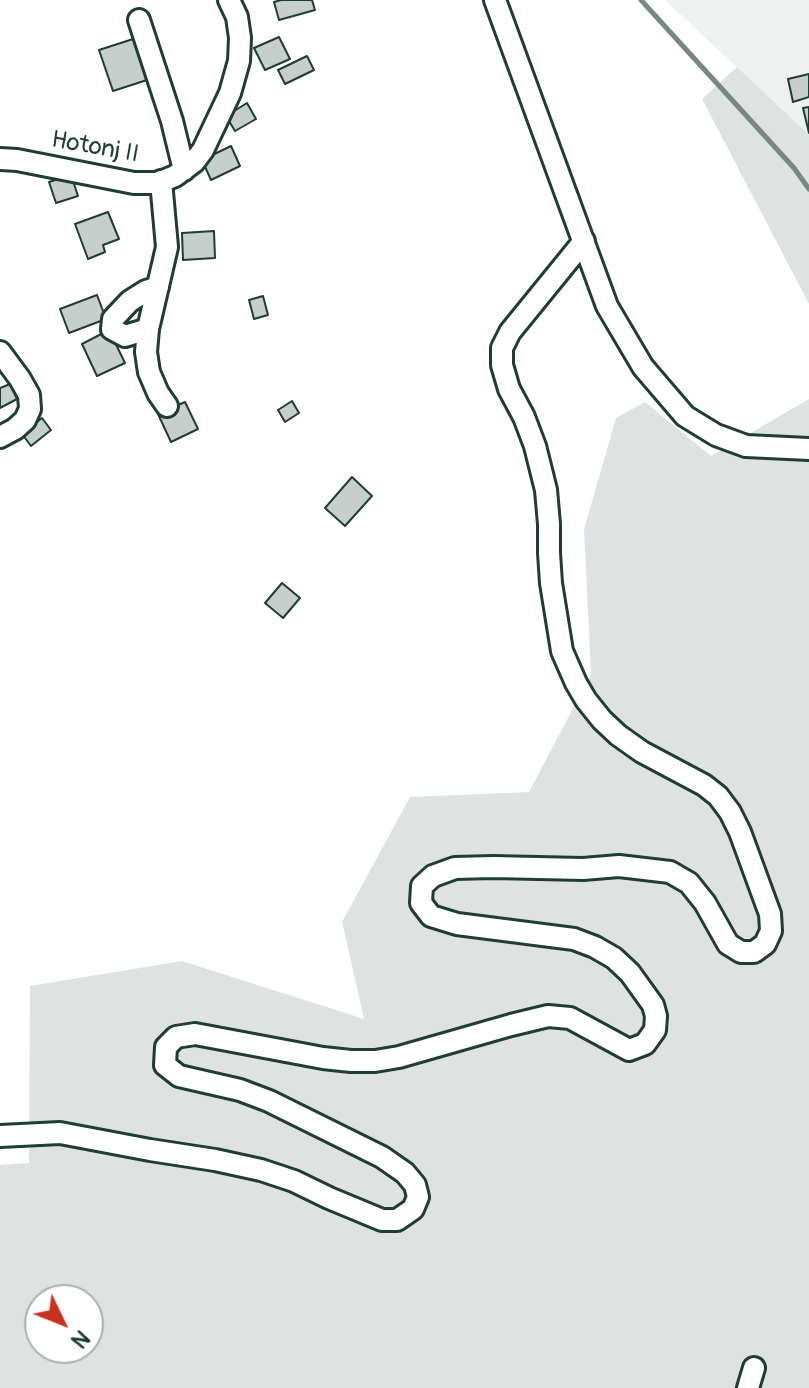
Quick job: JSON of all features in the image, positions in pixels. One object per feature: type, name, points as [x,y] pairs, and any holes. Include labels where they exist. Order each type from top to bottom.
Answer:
[{"type":"street","name":"Hotonj II","points":[[0,159],[134,183],[161,181],[184,170],[203,150],[230,93],[239,61],[237,17],[229,0]]},
{"type":"street","points":[[495,0],[607,306],[643,367],[685,416],[716,435],[746,446],[809,449]]},
{"type":"street","points":[[139,20],[172,121],[184,170]]},
{"type":"street","points":[[161,181],[167,247],[148,329],[146,352],[149,372],[167,406]]},
{"type":"street","points":[[0,1136],[60,1133],[231,1163],[294,1181],[382,1220],[397,1220],[413,1209],[418,1197],[415,1185],[405,1173],[382,1157],[269,1101],[240,1090],[179,1076],[165,1065],[166,1047],[176,1037],[195,1034],[323,1058],[375,1061],[548,1016],[570,1018],[629,1050],[645,1044],[655,1030],[653,1005],[630,973],[614,958],[574,939],[457,924],[431,916],[421,903],[422,886],[433,876],[455,868],[583,869],[619,866],[670,872],[689,883],[705,903],[728,944],[741,952],[754,952],[765,944],[771,931],[770,914],[730,812],[718,796],[704,785],[642,752],[618,735],[586,700],[562,651],[551,583],[546,490],[535,446],[509,389],[502,365],[502,348],[510,332],[584,241]]},
{"type":"street","points":[[148,329],[125,336],[112,329],[113,319],[130,301],[158,287]]},
{"type":"street","points":[[0,352],[25,387],[30,409],[25,420],[0,437]]},
{"type":"street","points":[[748,1388],[754,1368]]},
{"type":"shaded area","points":[[665,0],[809,0],[809,135]]},
{"type":"shaded area","points":[[737,67],[809,135],[809,304],[702,99]]},
{"type":"shaded area","points":[[809,399],[809,1388],[0,1388],[0,1165],[29,1163],[30,986],[182,961],[364,1019],[342,922],[410,797],[529,792],[591,674],[584,529],[616,418],[645,402],[711,456]]},
{"type":"building","points":[[312,0],[315,10],[279,20],[274,2]]},
{"type":"building","points":[[279,37],[290,59],[265,70],[254,48]]},
{"type":"building","points":[[133,39],[147,80],[113,91],[99,50]]},
{"type":"building","points":[[307,56],[314,70],[285,84],[278,70]]},
{"type":"building","points":[[809,74],[809,97],[793,102],[788,79]]},
{"type":"building","points":[[247,103],[256,119],[235,131],[226,116]]},
{"type":"building","points":[[809,107],[809,133],[803,108]]},
{"type":"building","points":[[231,146],[240,166],[211,180],[202,160]]},
{"type":"building","points":[[71,175],[78,196],[56,203],[49,182]]},
{"type":"building","points":[[108,212],[119,239],[103,245],[105,252],[88,259],[75,224]]},
{"type":"building","points":[[214,231],[215,258],[183,260],[182,233]]},
{"type":"building","points":[[97,295],[106,319],[69,333],[60,309]]},
{"type":"building","points":[[263,296],[268,315],[254,319],[249,300]]},
{"type":"building","points":[[109,330],[125,363],[97,376],[82,344]]},
{"type":"building","points":[[10,384],[17,399],[0,408],[0,388]]},
{"type":"building","points":[[292,401],[299,413],[285,422],[278,410]]},
{"type":"building","points":[[185,402],[198,429],[171,442],[158,414]]},
{"type":"building","points":[[42,418],[51,430],[31,446],[22,434]]},
{"type":"building","points":[[352,477],[372,496],[345,526],[325,508]]},
{"type":"building","points":[[282,583],[300,598],[283,618],[265,603]]},
{"type":"waterway","points":[[641,0],[794,168],[809,189]]}]
